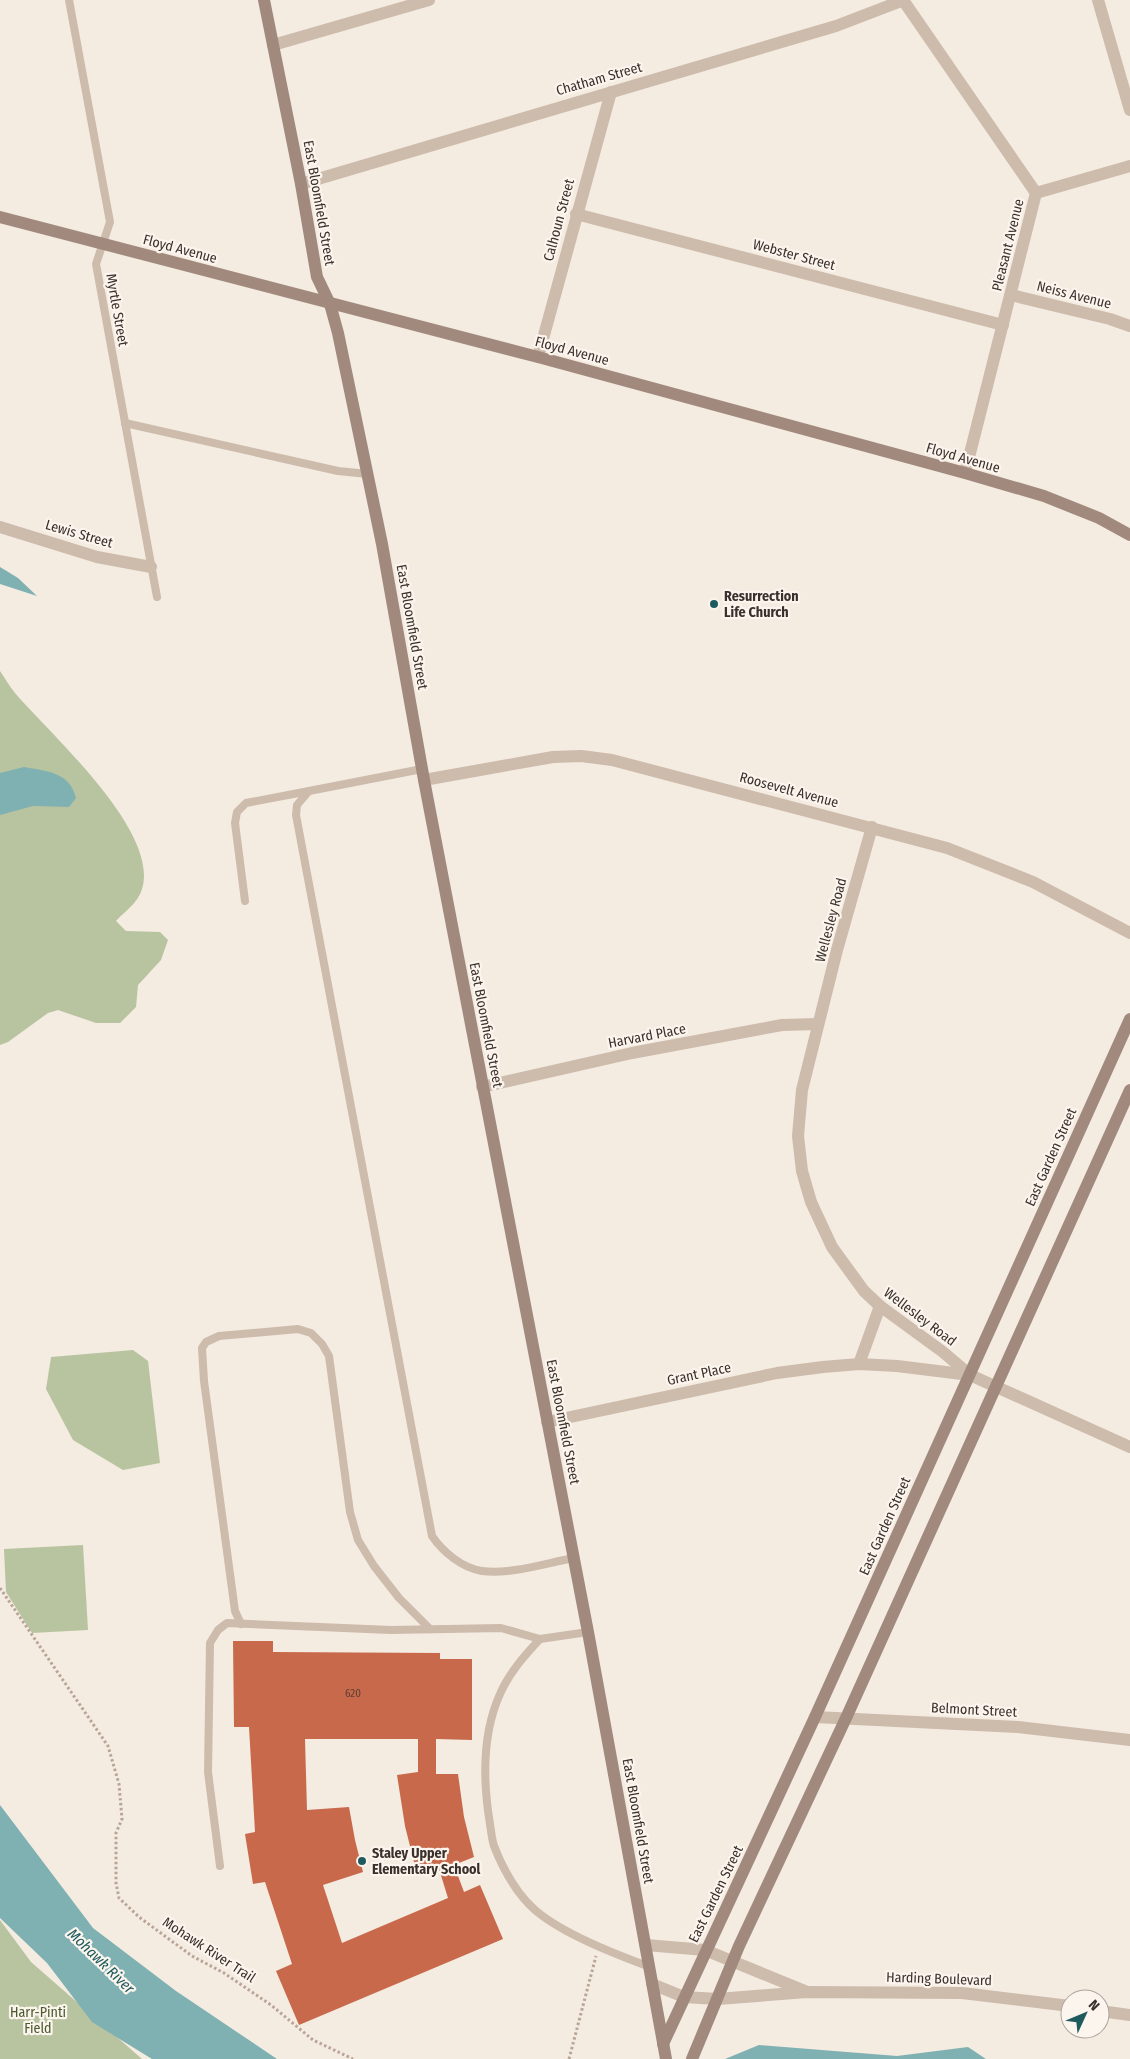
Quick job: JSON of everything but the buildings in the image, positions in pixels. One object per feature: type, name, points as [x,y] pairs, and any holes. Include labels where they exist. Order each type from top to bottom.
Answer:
[{"type":"street","name":"East Bloomfield Street","points":[[264,0],[301,184],[316,277],[330,304],[338,332],[368,474],[482,1087],[588,1632],[666,2059]]},
{"type":"street","points":[[273,45],[429,0]]},
{"type":"street","name":"Chatham Street","points":[[301,184],[836,26],[904,0]]},
{"type":"street","name":"Pleasant Avenue","points":[[904,0],[1036,193],[964,473]]},
{"type":"street","points":[[1098,0],[1130,110]]},
{"type":"street","name":"Calhoun Street","points":[[538,357],[610,92]]},
{"type":"street","points":[[1036,193],[1130,166]]},
{"type":"street","name":"Webster Street","points":[[576,214],[1003,325]]},
{"type":"street","name":"Floyd Avenue","points":[[0,217],[538,357],[964,473],[1044,496],[1099,518],[1130,535]]},
{"type":"street","name":"Neiss Avenue","points":[[1011,295],[1110,319],[1130,326]]},
{"type":"street","name":"Lewis Street","points":[[0,527],[96,557],[151,567]]},
{"type":"street","name":"Roosevelt Avenue","points":[[423,774],[552,757],[581,756],[612,760],[948,848],[1033,882],[1130,933]]},
{"type":"street","name":"Wellesley Road","points":[[872,827],[818,1024],[802,1090],[798,1136],[802,1171],[811,1202],[832,1247],[864,1291],[880,1306],[943,1352],[970,1375],[1130,1446]]},
{"type":"street","name":"East Garden Street","points":[[663,2044],[815,1716],[1130,1019]]},
{"type":"street","name":"Harvard Place","points":[[482,1087],[632,1053],[782,1025],[818,1024]]},
{"type":"street","points":[[692,2059],[734,1961],[1130,1090]]},
{"type":"street","points":[[859,1364],[880,1306]]},
{"type":"street","name":"Grant Place","points":[[547,1422],[777,1373],[822,1367],[859,1364],[897,1366],[970,1375]]},
{"type":"street","name":"Belmont Street","points":[[815,1716],[1018,1727],[1130,1740]]},
{"type":"street","name":"Harding Boulevard","points":[[646,1945],[705,1950],[807,1992]]},
{"type":"street","name":"Harding Boulevard","points":[[652,1984],[684,1997],[718,1999],[807,1992],[962,1993],[1060,2005]]},
{"type":"street","points":[[1110,2012],[1130,2015]]},
{"type":"lane","name":"Myrtle Street","points":[[69,0],[110,222],[96,264],[157,597]]},
{"type":"lane","points":[[125,423],[338,471],[368,474]]},
{"type":"lane","points":[[246,901],[235,823],[237,812],[246,803],[309,791],[423,774]]},
{"type":"lane","points":[[309,791],[297,805],[296,815],[432,1536],[455,1560],[480,1571],[503,1571],[574,1558]]},
{"type":"lane","points":[[241,1624],[235,1612],[204,1380],[202,1348],[206,1342],[219,1336],[298,1329],[311,1333],[322,1344],[329,1356],[350,1512],[358,1540],[374,1566],[399,1598],[430,1629]]},
{"type":"lane","points":[[220,1866],[208,1772],[210,1643],[218,1630],[227,1623],[392,1630],[501,1628],[540,1639],[588,1632]]},
{"type":"lane","points":[[540,1639],[521,1660],[500,1692],[489,1724],[486,1761],[488,1809],[494,1845],[513,1884],[534,1909],[548,1920],[598,1946],[650,1967]]},
{"type":"path","name":"Mohawk River Trail","points":[[0,1588],[108,1746],[119,1784],[122,1819],[116,1833],[116,1883],[119,1898],[139,1917],[192,1956],[224,1973],[271,2005],[313,2040],[353,2059]]},
{"type":"path","points":[[569,2059],[598,1946]]},
{"type":"green space","points":[[0,671],[15,693],[98,785],[119,812],[135,840],[143,866],[142,889],[134,903],[116,921],[126,931],[160,932],[168,940],[161,960],[138,985],[136,1007],[120,1023],[96,1023],[58,1010],[48,1013],[8,1042],[0,1045]]},
{"type":"green space","points":[[133,1350],[148,1361],[160,1463],[123,1470],[73,1440],[46,1389],[51,1357]]},
{"type":"green space","points":[[83,1545],[88,1630],[32,1633],[6,1592],[4,1549]]},
{"type":"green space","name":"Harr-Pinti Field","points":[[0,1920],[31,1962],[142,2059],[0,2059]]},
{"type":"water","points":[[0,567],[18,578],[37,596],[0,584]]},
{"type":"water","points":[[24,767],[49,772],[63,778],[73,789],[76,798],[69,807],[33,806],[0,815],[0,773]]},
{"type":"water","name":"Mohawk River","points":[[0,1805],[93,1928],[176,1991],[277,2059],[152,2059],[92,2022],[47,1963],[0,1918]]},
{"type":"water","points":[[759,2045],[897,2056],[968,2047],[986,2059],[725,2059]]},
{"type":"place","name":"Resurrection Life Church","points":[[714,604]]},
{"type":"place","name":"Staley Upper Elementary School","points":[[362,1861]]}]
